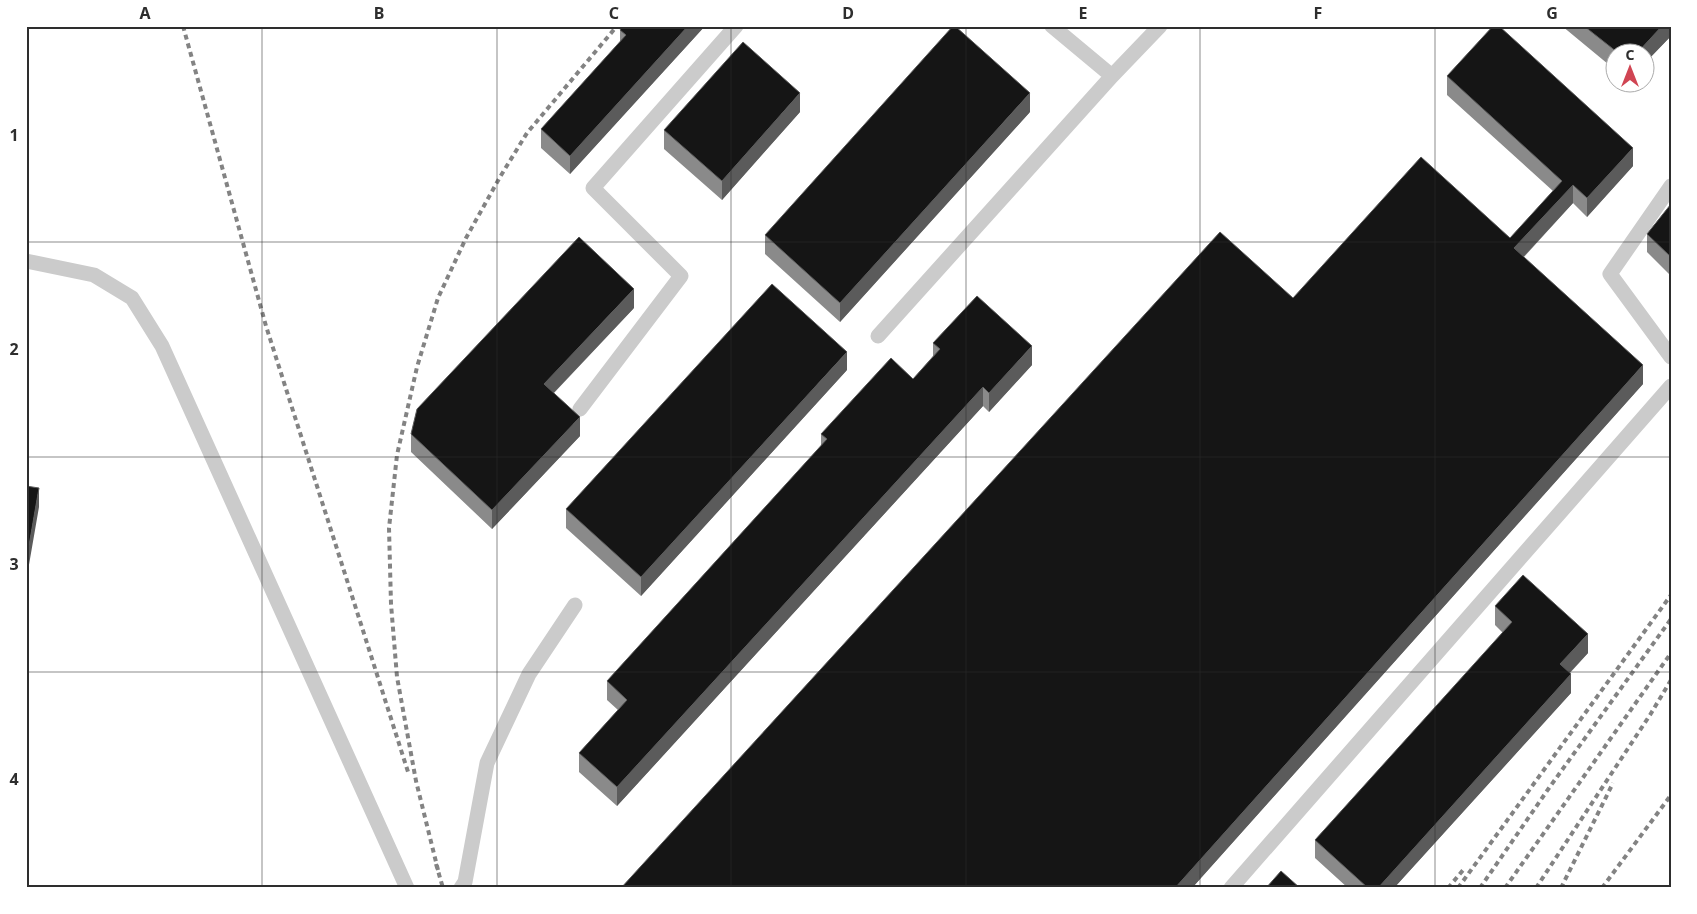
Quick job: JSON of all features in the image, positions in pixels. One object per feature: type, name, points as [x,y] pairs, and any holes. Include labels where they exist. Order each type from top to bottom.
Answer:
[{"type":"lane","points":[[580,410],[681,276],[593,188],[736,26]]},
{"type":"lane","points":[[1052,26],[1112,76]]},
{"type":"lane","points":[[878,336],[1112,76],[1160,26]]},
{"type":"lane","points":[[1671,186],[1610,274],[1671,357]]},
{"type":"lane","points":[[26,261],[94,275],[132,298],[162,346],[407,888]]},
{"type":"lane","points":[[1231,888],[1671,386]]},
{"type":"lane","points":[[461,888],[464,882],[487,763],[529,674],[575,605]]},
{"type":"building","points":[[623,26],[688,26],[570,156],[541,129],[626,35],[620,30]]},
{"type":"building","points":[[953,26],[1030,93],[840,303],[765,235]]},
{"type":"building","points":[[1493,26],[1499,26],[1633,148],[1587,198],[1573,185],[1514,248],[1643,365],[1175,888],[621,888],[1220,232],[1293,298],[1421,157],[1510,238],[1562,181],[1447,76]]},
{"type":"building","points":[[1584,26],[1662,26],[1647,42],[1604,42]]},
{"type":"building","points":[[743,42],[800,93],[722,181],[664,130]]},
{"type":"building","points":[[1671,204],[1671,257],[1647,234]]},
{"type":"building","points":[[579,237],[634,289],[544,384],[580,417],[492,510],[411,434],[417,409]]},
{"type":"building","points":[[772,284],[847,352],[641,577],[566,509]]},
{"type":"building","points":[[977,296],[1032,346],[989,393],[983,387],[617,787],[579,753],[627,700],[607,681],[827,439],[821,434],[891,358],[913,379],[940,349],[933,343]]},
{"type":"building","points":[[26,486],[39,488],[26,563]]},
{"type":"building","points":[[1523,575],[1588,634],[1560,664],[1571,674],[1378,888],[1368,888],[1315,840],[1512,622],[1495,606]]},
{"type":"building","points":[[1281,871],[1300,888],[1266,888]]},
{"type":"railway","points":[[183,26],[266,326],[409,775]]},
{"type":"railway","points":[[438,870],[416,781],[397,677],[391,604],[389,528],[397,455],[417,367],[438,298],[466,238],[527,133],[617,26]]},
{"type":"railway","points":[[1458,888],[1671,595]]},
{"type":"railway","points":[[1480,888],[1549,788],[1671,619]]},
{"type":"railway","points":[[1505,888],[1671,653]]},
{"type":"railway","points":[[1536,888],[1671,680]]},
{"type":"railway","points":[[1561,888],[1613,783]]},
{"type":"railway","points":[[1602,888],[1671,795]]},
{"type":"railway","points":[[436,864],[443,888]]},
{"type":"railway","points":[[1448,888],[1464,869]]}]
